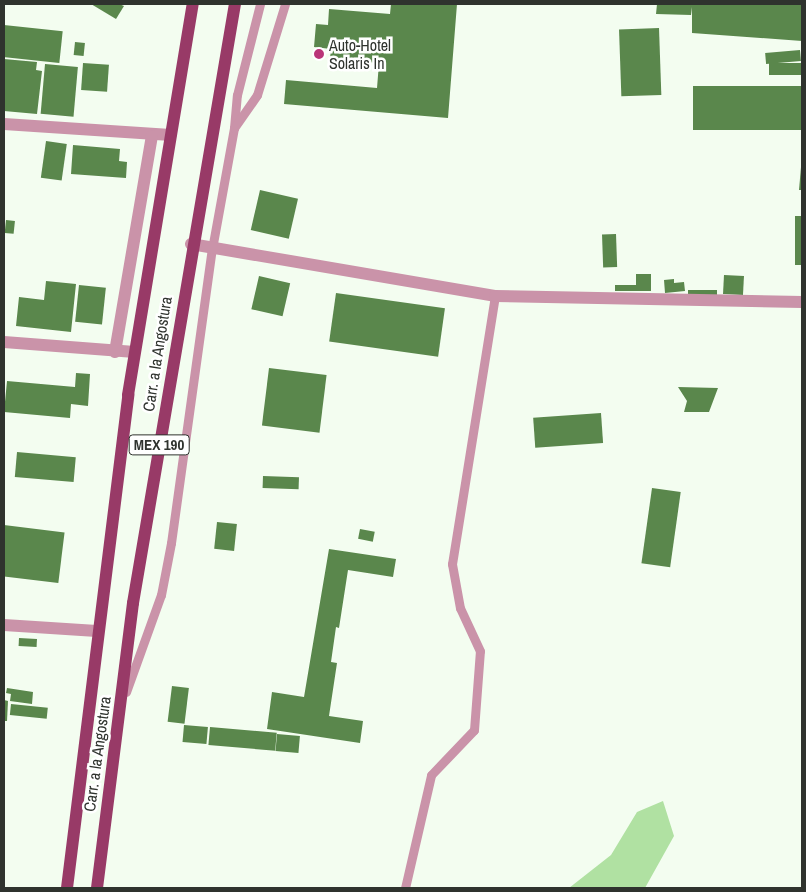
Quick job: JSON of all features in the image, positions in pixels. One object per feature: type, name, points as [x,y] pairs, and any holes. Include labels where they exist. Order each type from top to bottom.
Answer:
[{"type":"main road","name":"Carr. a la Angostura","points":[[67,888],[98,631],[135,352],[194,4]]},
{"type":"main road","name":"Carr. a la Angostura","points":[[96,888],[133,604],[192,244],[234,4]]},
{"type":"street","points":[[4,124],[171,136]]},
{"type":"street","points":[[115,352],[152,136]]},
{"type":"street","points":[[192,244],[212,249],[495,296],[802,302]]},
{"type":"street","points":[[4,342],[115,352],[135,352]]},
{"type":"street","points":[[4,625],[98,631]]},
{"type":"lane","points":[[121,706],[161,595],[212,249],[234,128],[237,95],[260,4]]},
{"type":"lane","points":[[234,128],[257,95],[285,4]]},
{"type":"lane","points":[[405,888],[431,775],[474,730],[480,651],[460,608],[452,564],[495,296]]},
{"type":"shaded area","points":[[663,801],[674,836],[645,888],[569,888],[611,855],[637,812]]},
{"type":"building","points":[[91,4],[119,4],[124,6],[116,19]]},
{"type":"building","points":[[391,4],[457,4],[448,118],[284,104],[286,80],[377,88],[379,63],[330,59],[331,49],[314,47],[316,24],[328,25],[329,9],[390,14]]},
{"type":"building","points":[[657,4],[802,4],[802,41],[692,33],[692,7],[691,15],[656,14]]},
{"type":"building","points":[[4,25],[63,31],[59,63],[4,57]]},
{"type":"building","points":[[659,28],[661,95],[621,96],[619,29]]},
{"type":"building","points":[[75,42],[85,43],[84,56],[74,55]]},
{"type":"building","points":[[800,50],[801,61],[766,64],[765,53]]},
{"type":"building","points":[[4,59],[37,62],[36,70],[42,71],[37,114],[4,111]]},
{"type":"building","points":[[83,63],[109,65],[107,92],[81,90]]},
{"type":"building","points":[[769,63],[802,63],[802,75],[769,75]]},
{"type":"building","points":[[45,64],[78,67],[74,117],[41,114]]},
{"type":"building","points":[[693,86],[802,86],[802,130],[693,130]]},
{"type":"building","points":[[46,141],[67,144],[62,181],[41,178]]},
{"type":"building","points":[[73,145],[120,149],[119,161],[127,162],[126,178],[71,174]]},
{"type":"building","points":[[801,167],[802,190],[799,190]]},
{"type":"building","points":[[260,190],[298,199],[289,239],[251,230]]},
{"type":"building","points":[[795,216],[802,216],[802,265],[795,265]]},
{"type":"building","points":[[6,220],[15,221],[14,234],[5,233]]},
{"type":"building","points":[[602,234],[616,234],[617,267],[603,267]]},
{"type":"building","points":[[636,274],[651,274],[651,291],[615,291],[615,285],[636,285]]},
{"type":"building","points":[[724,275],[744,276],[743,295],[723,294]]},
{"type":"building","points":[[259,276],[290,283],[283,316],[251,309]]},
{"type":"building","points":[[674,279],[674,283],[684,282],[685,291],[665,293],[664,280]]},
{"type":"building","points":[[46,281],[76,284],[71,332],[16,326],[19,297],[44,300]]},
{"type":"building","points":[[79,285],[106,288],[102,325],[75,322]]},
{"type":"building","points":[[688,290],[717,290],[717,296],[688,297]]},
{"type":"building","points":[[336,293],[445,308],[438,357],[329,342]]},
{"type":"building","points":[[269,368],[327,375],[319,433],[262,426]]},
{"type":"building","points":[[76,373],[90,374],[88,406],[71,404],[70,418],[4,412],[7,381],[75,387]]},
{"type":"building","points":[[678,387],[718,388],[709,412],[684,412],[687,401]]},
{"type":"building","points":[[601,413],[603,443],[535,448],[533,418]]},
{"type":"building","points":[[17,452],[76,457],[74,482],[15,477]]},
{"type":"building","points":[[263,476],[299,477],[299,489],[263,488]]},
{"type":"building","points":[[652,488],[681,492],[670,567],[641,563]]},
{"type":"building","points":[[217,522],[237,524],[234,551],[214,549]]},
{"type":"building","points":[[4,525],[65,532],[58,583],[4,576]]},
{"type":"building","points":[[360,529],[375,532],[373,542],[358,539]]},
{"type":"building","points":[[329,549],[396,559],[393,577],[348,570],[339,628],[336,627],[331,662],[337,663],[329,716],[363,721],[360,743],[267,729],[272,692],[304,697]]},
{"type":"building","points":[[19,638],[37,639],[37,647],[19,646]]},
{"type":"building","points":[[172,686],[189,688],[184,724],[168,722]]},
{"type":"building","points":[[7,688],[33,692],[32,704],[10,701],[11,694],[6,693]]},
{"type":"building","points":[[4,700],[8,701],[7,721],[4,721]]},
{"type":"building","points":[[11,704],[48,708],[47,719],[10,715]]},
{"type":"building","points":[[184,725],[208,727],[206,744],[183,742]]},
{"type":"building","points":[[210,727],[277,733],[275,751],[208,745]]},
{"type":"building","points":[[277,734],[300,736],[298,753],[276,751]]},
{"type":"place","name":"Auto-Hotel Solaris In","points":[[319,54]]}]
